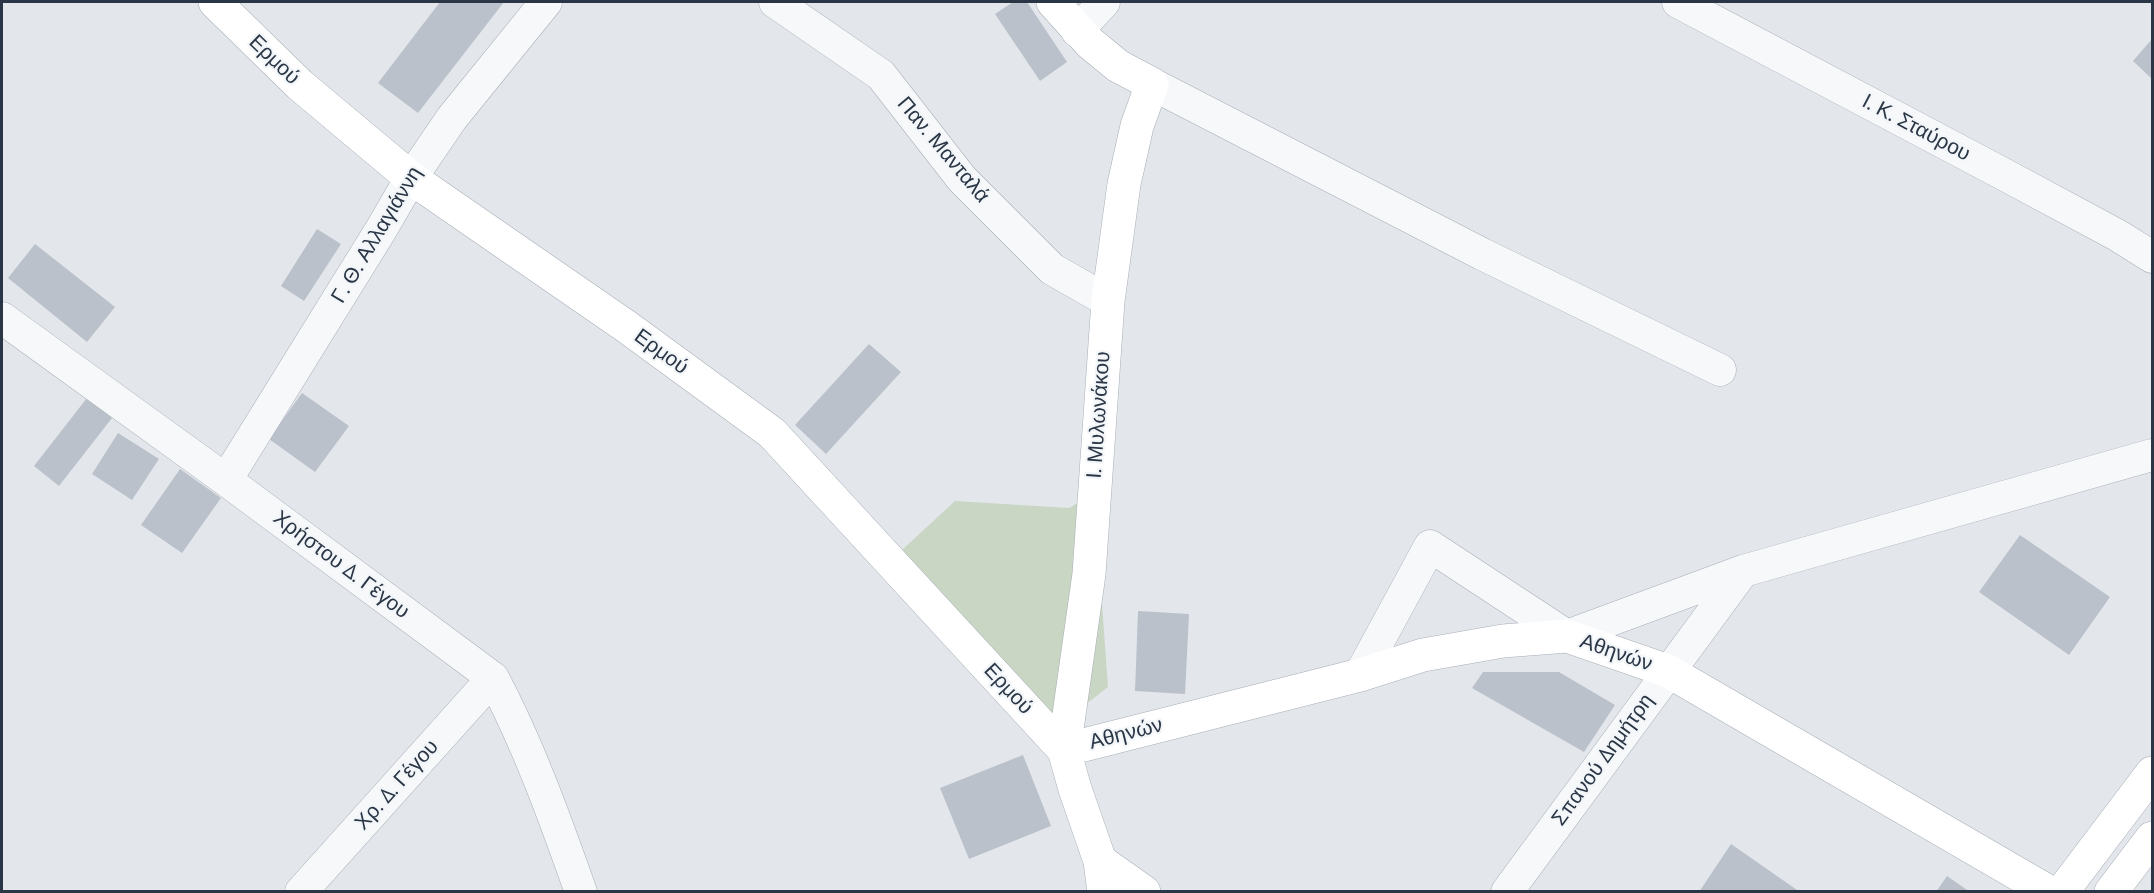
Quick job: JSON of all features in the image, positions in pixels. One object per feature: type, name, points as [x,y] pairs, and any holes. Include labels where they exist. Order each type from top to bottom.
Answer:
[{"type":"main road","name":"Ερμού","points":[[215,2],[300,85],[411,178],[627,327],[772,433],[1064,750]]},
{"type":"main road","points":[[1053,2],[1077,31],[1118,66],[1152,84]]},
{"type":"main road","name":"Ι. Μυλωνάκου","points":[[1064,750],[1089,574],[1108,301],[1124,184],[1137,126],[1152,84]]},
{"type":"main road","name":"Αθηνών","points":[[1064,750],[1359,675],[1424,655],[1503,641],[1567,636],[1668,671],[2049,891]]},
{"type":"main road","points":[[1064,750],[1102,876],[1144,891]]},
{"type":"main road","points":[[2062,891],[2152,773]]},
{"type":"main road","points":[[2111,891],[2152,838]]},
{"type":"street","name":"Γ. Θ. Αλλαγιάννη","points":[[226,480],[411,178],[452,118],[546,2]]},
{"type":"street","name":"Παν. Μανταλά","points":[[775,2],[881,75],[962,179],[978,196],[1052,269],[1108,301]]},
{"type":"street","points":[[1077,31],[1104,2]]},
{"type":"street","name":"Ι. Κ. Σταύρου","points":[[1678,2],[2013,179],[2117,235],[2152,257]]},
{"type":"street","points":[[1152,84],[1482,254],[1719,370]]},
{"type":"street","name":"Χρήστου Δ. Γέγου","points":[[2,318],[226,480],[493,678],[512,714],[548,799],[581,891]]},
{"type":"street","points":[[1359,675],[1430,546],[1567,636],[1743,571],[2152,455]]},
{"type":"street","name":"Σπανού Δημήτρη","points":[[1507,891],[1743,571]]},
{"type":"street","name":"Χρ. Δ. Γέγου","points":[[301,891],[493,678]]},
{"type":"green space","points":[[1094,493],[1108,687],[1049,733],[890,561],[955,501],[1069,508]]},
{"type":"building","points":[[440,2],[504,2],[418,113],[378,83]]},
{"type":"building","points":[[1013,2],[1027,2],[1067,62],[1040,81],[995,14]]},
{"type":"building","points":[[2152,39],[2152,79],[2133,61]]},
{"type":"building","points":[[317,229],[341,244],[304,301],[281,286]]},
{"type":"building","points":[[35,244],[115,307],[87,342],[8,278]]},
{"type":"building","points":[[869,344],[901,372],[826,454],[795,425]]},
{"type":"building","points":[[302,393],[349,426],[315,472],[269,439]]},
{"type":"building","points":[[87,398],[112,418],[59,486],[34,466]]},
{"type":"building","points":[[118,433],[159,459],[132,500],[92,474]]},
{"type":"building","points":[[180,469],[221,498],[182,553],[141,525]]},
{"type":"building","points":[[2020,535],[2110,597],[2069,655],[1979,592]]},
{"type":"building","points":[[1138,611],[1189,614],[1185,694],[1135,691]]},
{"type":"building","points":[[1483,672],[1559,672],[1615,705],[1584,752],[1472,688]]},
{"type":"building","points":[[1023,755],[1051,826],[969,859],[940,788]]},
{"type":"building","points":[[1731,844],[1800,892],[1699,892]]},
{"type":"building","points":[[1947,876],[1970,892],[1936,892]]}]
